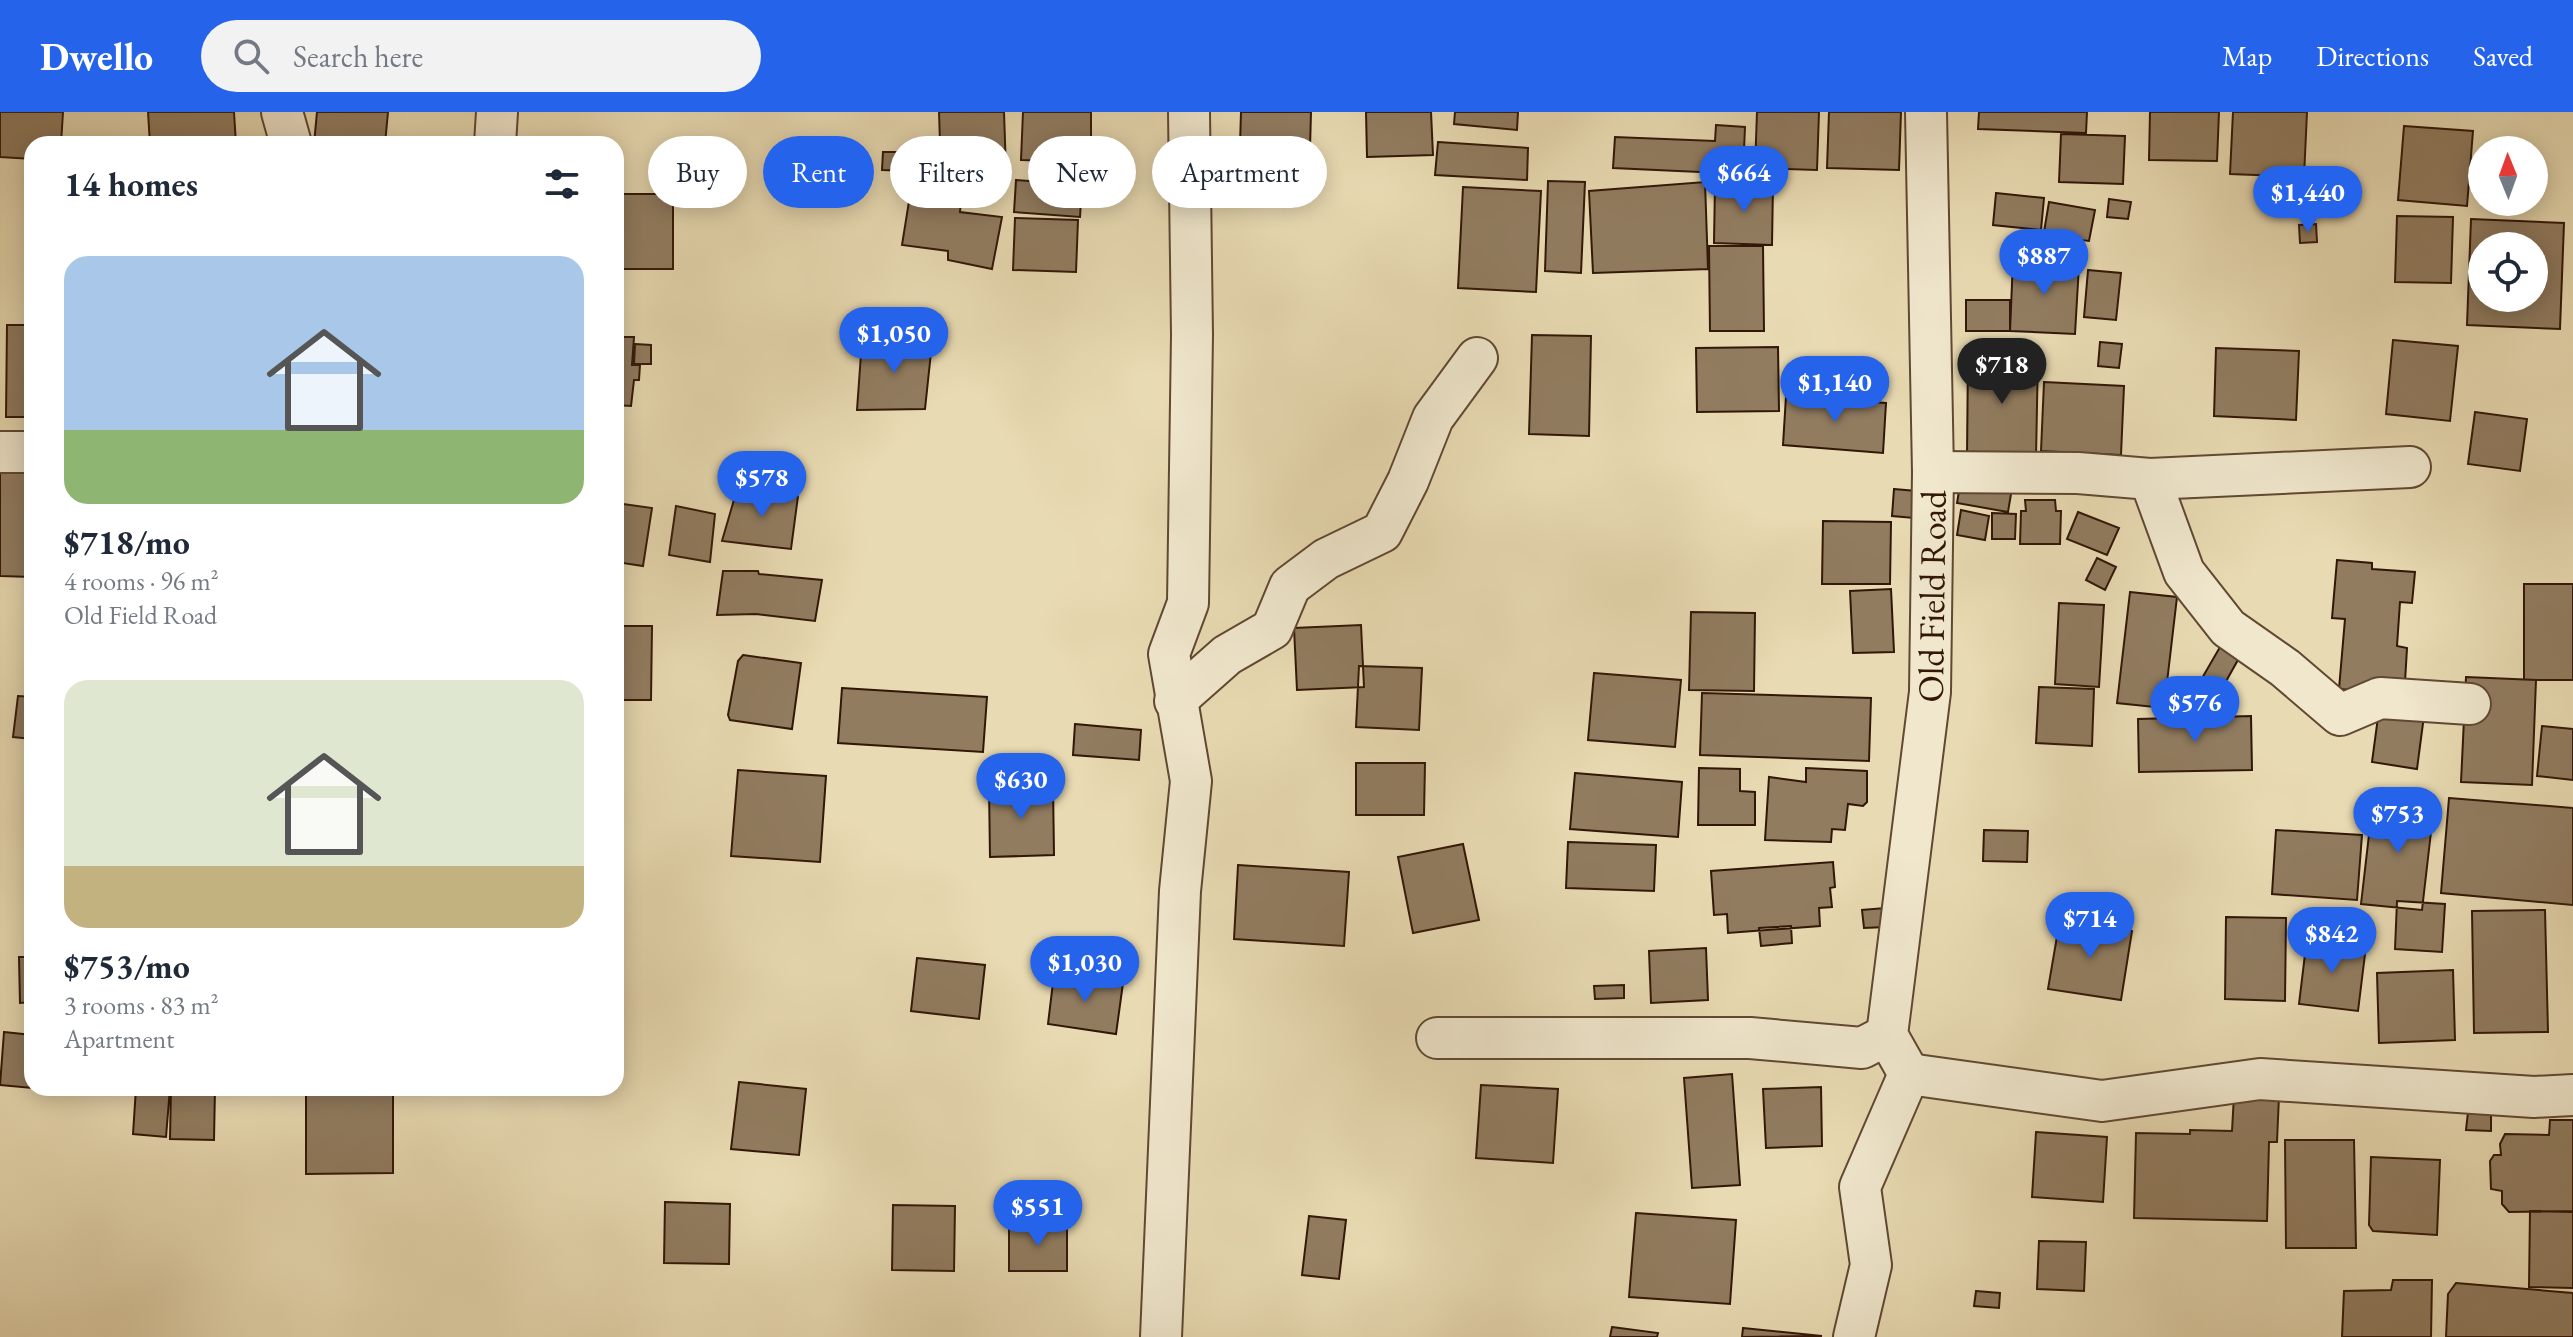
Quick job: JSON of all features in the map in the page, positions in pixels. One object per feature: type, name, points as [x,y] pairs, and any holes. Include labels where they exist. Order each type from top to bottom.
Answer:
[{"type":"street","points":[[282,112],[289,136]]},
{"type":"street","points":[[496,136],[497,112]]},
{"type":"street","points":[[1161,1337],[1180,891],[1191,781],[1169,654],[1188,603],[1192,335],[1189,112]]},
{"type":"street","name":"Old Field Road","points":[[1887,1035],[1930,692],[1933,472],[1926,112]]},
{"type":"street","points":[[1175,701],[1227,655],[1272,629],[1290,586],[1326,559],[1382,532],[1408,481],[1433,418],[1477,358]]},
{"type":"street","points":[[0,452],[24,452]]},
{"type":"street","points":[[1933,472],[2078,473],[2150,479],[2410,467]]},
{"type":"street","points":[[2150,479],[2184,572],[2228,628],[2285,668],[2340,715],[2380,698],[2470,704]]},
{"type":"street","points":[[1437,1038],[1750,1038],[1862,1048],[1887,1035],[1909,1074]]},
{"type":"street","points":[[1909,1074],[2102,1101],[2260,1079],[2534,1097],[2573,1095]]},
{"type":"street","points":[[1854,1337],[1871,1265],[1860,1187],[1909,1074]]},
{"type":"building","points":[[0,112],[63,112],[62,136],[24,136],[24,158],[0,157]]},
{"type":"building","points":[[148,112],[234,112],[236,136],[150,136]]},
{"type":"building","points":[[317,112],[388,112],[386,136],[315,136]]},
{"type":"building","points":[[939,112],[1004,112],[1005,136],[940,136]]},
{"type":"building","points":[[1023,112],[1091,112],[1091,136],[1028,136],[1028,160],[1021,160]]},
{"type":"building","points":[[1241,112],[1311,112],[1310,136],[1240,136]]},
{"type":"building","points":[[1366,112],[1431,112],[1433,155],[1367,157]]},
{"type":"building","points":[[1455,112],[1518,112],[1517,130],[1454,124]]},
{"type":"building","points":[[1757,112],[1819,112],[1817,170],[1755,168]]},
{"type":"building","points":[[1829,112],[1901,112],[1899,170],[1827,168]]},
{"type":"building","points":[[1979,112],[2087,112],[2086,133],[1978,129]]},
{"type":"building","points":[[2150,112],[2219,112],[2217,161],[2149,160]]},
{"type":"building","points":[[2233,112],[2307,112],[2304,177],[2230,174]]},
{"type":"building","points":[[1716,125],[1745,127],[1743,174],[1613,168],[1615,137],[1715,141]]},
{"type":"building","points":[[2404,126],[2473,131],[2473,136],[2468,136],[2467,206],[2398,200]]},
{"type":"building","points":[[2061,134],[2125,136],[2123,184],[2059,182]]},
{"type":"building","points":[[1438,142],[1528,148],[1527,180],[1435,175]]},
{"type":"building","points":[[883,152],[890,152],[890,170],[882,170]]},
{"type":"building","points":[[1016,180],[1028,181],[1028,208],[1081,208],[1080,217],[1014,212]]},
{"type":"building","points":[[1548,181],[1585,182],[1581,273],[1545,271]]},
{"type":"building","points":[[1705,182],[1708,269],[1593,273],[1589,191]]},
{"type":"building","points":[[1715,184],[1773,185],[1772,245],[1714,243]]},
{"type":"building","points":[[2275,184],[2298,185],[2298,200],[2274,199]]},
{"type":"building","points":[[1463,187],[1541,191],[1536,292],[1458,288]]},
{"type":"building","points":[[1996,193],[2044,198],[2041,230],[1993,225]]},
{"type":"building","points":[[624,194],[648,194],[648,208],[673,208],[673,269],[624,269]]},
{"type":"building","points":[[2109,199],[2131,202],[2128,219],[2107,217]]},
{"type":"building","points":[[2049,202],[2095,210],[2089,241],[2073,239],[2071,249],[2042,244]]},
{"type":"building","points":[[908,208],[960,208],[960,212],[1002,217],[992,269],[948,260],[948,251],[902,245]]},
{"type":"building","points":[[2397,216],[2453,217],[2451,283],[2395,282]]},
{"type":"building","points":[[1015,218],[1078,220],[1076,272],[1013,270]]},
{"type":"building","points":[[2471,219],[2564,223],[2560,329],[2467,325],[2468,298],[2468,312],[2548,312],[2548,232],[2471,232]]},
{"type":"building","points":[[2316,224],[2317,242],[2300,243],[2299,225]]},
{"type":"building","points":[[1709,246],[1763,246],[1764,331],[1710,331]]},
{"type":"building","points":[[2013,260],[2079,265],[2075,334],[2010,331]]},
{"type":"building","points":[[2088,270],[2121,273],[2116,320],[2084,317]]},
{"type":"building","points":[[1966,300],[2010,300],[2010,331],[1966,331]]},
{"type":"building","points":[[7,325],[24,325],[24,417],[6,417]]},
{"type":"building","points":[[1532,335],[1591,336],[1589,436],[1529,434]]},
{"type":"building","points":[[624,337],[634,337],[632,365],[640,365],[639,380],[634,380],[631,406],[624,406]]},
{"type":"building","points":[[862,340],[932,343],[925,409],[857,410]]},
{"type":"building","points":[[2393,340],[2458,346],[2450,421],[2386,414]]},
{"type":"building","points":[[2100,342],[2122,344],[2119,368],[2098,366]]},
{"type":"building","points":[[635,344],[651,345],[651,364],[634,364]]},
{"type":"building","points":[[1778,347],[1779,411],[1697,412],[1696,348]]},
{"type":"building","points":[[2216,348],[2299,351],[2296,420],[2214,416]]},
{"type":"building","points":[[1968,353],[2038,354],[2036,458],[1967,458]]},
{"type":"building","points":[[2044,382],[2124,386],[2121,455],[2041,451]]},
{"type":"building","points":[[1786,396],[1886,403],[1883,453],[1783,445]]},
{"type":"building","points":[[2475,412],[2527,419],[2520,471],[2468,464]]},
{"type":"building","points":[[0,462],[24,462],[24,577],[0,576]]},
{"type":"building","points":[[1961,479],[2012,488],[2008,512],[1957,503]]},
{"type":"building","points":[[738,486],[798,496],[791,549],[722,541]]},
{"type":"building","points":[[1894,489],[1916,491],[1914,518],[1892,516]]},
{"type":"building","points":[[2025,500],[2055,500],[2056,511],[2061,511],[2060,544],[2020,544],[2021,511],[2026,511]]},
{"type":"building","points":[[624,504],[652,508],[643,566],[624,563]]},
{"type":"building","points":[[676,506],[715,514],[710,562],[669,555]]},
{"type":"building","points":[[1961,510],[1989,516],[1985,540],[1957,535]]},
{"type":"building","points":[[2078,512],[2119,528],[2107,555],[2067,539]]},
{"type":"building","points":[[1992,513],[2016,514],[2015,539],[1992,539]]},
{"type":"building","points":[[1823,521],[1891,522],[1890,584],[1822,584]]},
{"type":"building","points":[[2097,558],[2116,567],[2105,590],[2086,580]]},
{"type":"building","points":[[2337,560],[2372,563],[2372,569],[2415,572],[2412,603],[2400,602],[2397,646],[2407,648],[2405,682],[2377,692],[2339,689],[2345,619],[2332,618]]},
{"type":"building","points":[[723,571],[758,571],[759,574],[822,580],[815,621],[756,614],[717,615]]},
{"type":"building","points":[[2524,584],[2573,584],[2573,680],[2524,680]]},
{"type":"building","points":[[1891,589],[1894,652],[1853,653],[1850,591]]},
{"type":"building","points":[[2130,592],[2177,597],[2164,708],[2117,703]]},
{"type":"building","points":[[2059,603],[2104,605],[2099,687],[2055,684]]},
{"type":"building","points":[[1691,612],[1755,613],[1754,691],[1689,690]]},
{"type":"building","points":[[1361,625],[1364,687],[1297,690],[1294,628]]},
{"type":"building","points":[[624,626],[652,626],[651,700],[624,700]]},
{"type":"building","points":[[2220,647],[2239,658],[2220,692],[2201,680]]},
{"type":"building","points":[[743,655],[801,663],[792,729],[730,720],[728,715],[738,661]]},
{"type":"building","points":[[1359,666],[1422,668],[1419,730],[1356,727]]},
{"type":"building","points":[[1594,673],[1681,680],[1675,747],[1588,740]]},
{"type":"building","points":[[2466,677],[2536,680],[2532,785],[2461,782]]},
{"type":"building","points":[[2039,687],[2094,689],[2092,746],[2036,743]]},
{"type":"building","points":[[842,688],[987,697],[983,752],[838,743]]},
{"type":"building","points":[[1702,693],[1871,698],[1869,761],[1700,755]]},
{"type":"building","points":[[18,696],[24,696],[24,738],[13,737]]},
{"type":"building","points":[[2380,702],[2425,708],[2417,769],[2372,762]]},
{"type":"building","points":[[2251,716],[2252,770],[2139,772],[2138,719]]},
{"type":"building","points":[[1075,724],[1141,730],[1139,760],[1073,755]]},
{"type":"building","points":[[2542,726],[2573,729],[2573,780],[2537,776]]},
{"type":"building","points":[[1356,763],[1425,763],[1424,815],[1356,815]]},
{"type":"building","points":[[1699,768],[1740,769],[1740,791],[1755,792],[1755,825],[1698,825]]},
{"type":"building","points":[[1806,768],[1867,771],[1867,802],[1863,806],[1848,804],[1845,830],[1832,829],[1831,842],[1765,840],[1769,777],[1806,782]]},
{"type":"building","points":[[738,770],[826,776],[820,862],[731,856]]},
{"type":"building","points":[[1575,773],[1682,782],[1678,837],[1570,829]]},
{"type":"building","points":[[1053,785],[1054,855],[990,857],[989,786]]},
{"type":"building","points":[[2449,798],[2573,808],[2573,905],[2441,893]]},
{"type":"building","points":[[2373,800],[2434,806],[2422,910],[2361,904]]},
{"type":"building","points":[[1984,830],[2028,831],[2027,862],[1983,861]]},
{"type":"building","points":[[2276,830],[2362,835],[2357,900],[2272,894]]},
{"type":"building","points":[[1568,842],[1656,845],[1654,891],[1566,888]]},
{"type":"building","points":[[1463,844],[1479,920],[1413,933],[1398,857]]},
{"type":"building","points":[[1833,862],[1835,887],[1830,888],[1832,907],[1819,908],[1820,926],[1728,933],[1727,914],[1714,915],[1711,871]]},
{"type":"building","points":[[1238,865],[1349,872],[1344,946],[1234,939]]},
{"type":"building","points":[[2397,901],[2445,904],[2442,952],[2395,949]]},
{"type":"building","points":[[1885,908],[1886,927],[1864,928],[1862,910]]},
{"type":"building","points":[[2545,910],[2548,1032],[2474,1033],[2472,911]]},
{"type":"building","points":[[2226,917],[2286,918],[2285,1001],[2225,999]]},
{"type":"building","points":[[2060,919],[2132,931],[2121,1000],[2048,989]]},
{"type":"building","points":[[1791,926],[1792,943],[1761,946],[1759,928]]},
{"type":"building","points":[[2307,938],[2366,946],[2358,1011],[2299,1004]]},
{"type":"building","points":[[1706,948],[1708,1000],[1651,1003],[1649,951]]},
{"type":"building","points":[[19,957],[24,957],[24,1003],[20,1003]]},
{"type":"building","points":[[917,958],[985,965],[979,1019],[911,1011]]},
{"type":"building","points":[[2453,970],[2455,1040],[2379,1043],[2377,973]]},
{"type":"building","points":[[1054,974],[1123,983],[1116,1034],[1048,1024]]},
{"type":"building","points":[[1624,985],[1624,998],[1595,999],[1594,986]]},
{"type":"building","points":[[4,1032],[24,1034],[24,1087],[0,1085]]},
{"type":"building","points":[[1732,1074],[1740,1185],[1692,1188],[1684,1078]]},
{"type":"building","points":[[739,1082],[806,1089],[799,1155],[731,1149]]},
{"type":"building","points":[[1481,1085],[1558,1089],[1553,1163],[1476,1158]]},
{"type":"building","points":[[1821,1087],[1822,1146],[1766,1148],[1763,1089]]},
{"type":"building","points":[[2234,1095],[2279,1096],[2277,1142],[2269,1142],[2267,1221],[2134,1218],[2136,1133],[2232,1131]]},
{"type":"building","points":[[135,1096],[169,1096],[166,1137],[133,1134]]},
{"type":"building","points":[[171,1096],[215,1096],[214,1140],[170,1139]]},
{"type":"building","points":[[306,1096],[393,1096],[393,1173],[306,1174]]},
{"type":"building","points":[[2468,1112],[2491,1113],[2491,1131],[2466,1130]]},
{"type":"building","points":[[2550,1120],[2573,1120],[2573,1211],[2509,1212],[2502,1204],[2502,1191],[2491,1189],[2490,1161],[2494,1155],[2501,1155],[2500,1144],[2505,1134],[2549,1135]]},
{"type":"building","points":[[2036,1132],[2107,1137],[2103,1202],[2032,1197]]},
{"type":"building","points":[[2285,1140],[2354,1140],[2356,1248],[2286,1248]]},
{"type":"building","points":[[2371,1157],[2440,1160],[2437,1235],[2373,1231],[2369,1225]]},
{"type":"building","points":[[665,1202],[730,1204],[729,1264],[664,1263]]},
{"type":"building","points":[[893,1205],[955,1206],[954,1271],[892,1270]]},
{"type":"building","points":[[2530,1211],[2573,1212],[2573,1288],[2529,1287]]},
{"type":"building","points":[[1636,1213],[1736,1220],[1730,1304],[1629,1297]]},
{"type":"building","points":[[1309,1216],[1346,1220],[1339,1279],[1302,1275]]},
{"type":"building","points":[[1067,1224],[1067,1271],[1009,1271],[1009,1225]]},
{"type":"building","points":[[2039,1241],[2086,1242],[2084,1291],[2037,1289]]},
{"type":"building","points":[[2393,1280],[2432,1280],[2431,1337],[2342,1337],[2344,1291],[2391,1290]]},
{"type":"building","points":[[2456,1283],[2573,1293],[2573,1337],[2446,1337],[2448,1294]]},
{"type":"building","points":[[1976,1291],[2000,1293],[1999,1308],[1974,1306]]},
{"type":"building","points":[[1612,1327],[1658,1333],[1657,1337],[1610,1337]]},
{"type":"building","points":[[1743,1328],[1822,1336],[1742,1337]]}]
